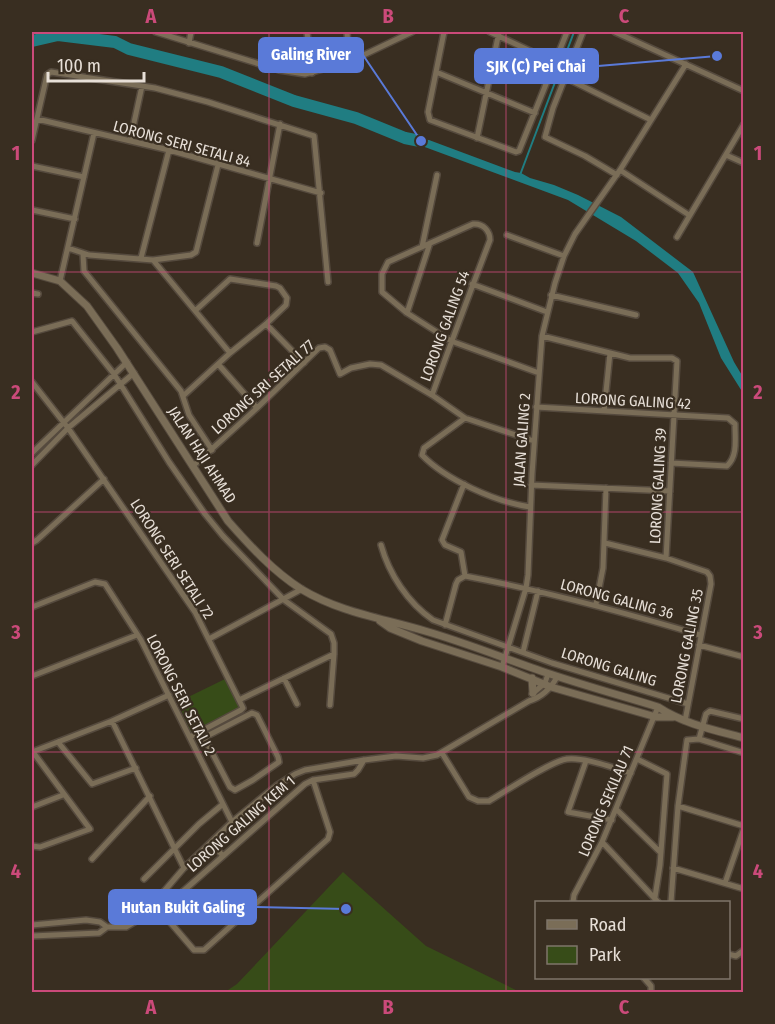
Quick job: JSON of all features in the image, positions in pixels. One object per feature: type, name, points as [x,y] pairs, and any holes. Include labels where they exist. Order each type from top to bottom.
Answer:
[{"type":"street","points":[[156,32],[291,73],[312,73],[349,62],[412,32]]},
{"type":"street","points":[[189,43],[192,32]]},
{"type":"street","points":[[307,32],[312,73]]},
{"type":"street","points":[[347,32],[349,62]]},
{"type":"street","points":[[444,32],[428,112],[430,120],[517,152],[567,32]]},
{"type":"street","points":[[489,32],[499,33],[556,63]]},
{"type":"street","points":[[583,32],[564,78],[545,137],[619,173],[689,215]]},
{"type":"street","points":[[615,32],[744,91]]},
{"type":"street","points":[[477,138],[499,33]]},
{"type":"street","name":"JALAN GALING 2","points":[[502,667],[526,588],[542,336],[551,295],[564,256],[585,219],[619,173],[686,64]]},
{"type":"street","points":[[436,72],[535,113]]},
{"type":"street","points":[[32,140],[48,73],[142,86],[208,102],[314,136],[328,282]]},
{"type":"street","points":[[564,78],[651,120]]},
{"type":"street","points":[[130,141],[142,86]]},
{"type":"street","name":"LORONG SERI SETALI 84","points":[[37,119],[169,150],[321,193]]},
{"type":"street","points":[[257,243],[280,124]]},
{"type":"street","points":[[677,237],[744,124]]},
{"type":"street","points":[[60,281],[94,133]]},
{"type":"street","points":[[141,258],[169,150]]},
{"type":"street","points":[[726,155],[744,163]]},
{"type":"street","points":[[68,248],[83,254],[153,260],[190,255],[196,252],[218,165]]},
{"type":"street","points":[[32,166],[84,177]]},
{"type":"street","points":[[422,247],[437,175]]},
{"type":"street","points":[[32,210],[75,219]]},
{"type":"street","name":"LORONG GALING 54","points":[[340,374],[364,365],[381,365],[432,395],[490,236],[480,224],[473,224],[430,243]]},
{"type":"street","points":[[507,235],[564,256]]},
{"type":"street","points":[[430,243],[388,262],[382,274],[382,292],[407,313],[451,341],[539,373]]},
{"type":"street","points":[[407,313],[430,243]]},
{"type":"street","points":[[83,254],[84,271],[145,344],[183,396],[189,415],[212,450]]},
{"type":"street","points":[[153,260],[230,353]]},
{"type":"street","name":"JALAN HAJI AHMAD","points":[[32,273],[60,281],[87,306],[127,362],[228,521],[250,546],[302,589],[350,611],[426,631],[548,674],[658,707],[673,717],[744,738]]},
{"type":"street","points":[[183,396],[266,324],[286,305],[287,298],[276,286],[230,279],[196,310]]},
{"type":"street","points":[[472,284],[547,312]]},
{"type":"street","points":[[551,295],[636,315]]},
{"type":"street","points":[[32,332],[72,321],[114,374],[205,514],[245,561],[284,600],[331,634],[334,654],[330,705]]},
{"type":"street","points":[[266,324],[304,363]]},
{"type":"street","points":[[542,336],[610,353],[603,411]]},
{"type":"street","name":"LORONG SRI SETALI 77","points":[[193,466],[319,348],[325,347],[330,350],[340,374]]},
{"type":"street","name":"LORONG GALING 39","points":[[610,353],[635,358],[676,359],[678,362],[666,558]]},
{"type":"street","points":[[32,465],[66,425],[127,362]]},
{"type":"street","points":[[218,364],[257,408]]},
{"type":"street","points":[[32,453],[134,373]]},
{"type":"street","name":"LORONG SERI SETALI 72","points":[[32,382],[66,425],[195,612],[243,708],[190,737]]},
{"type":"street","points":[[432,395],[465,418],[534,441]]},
{"type":"street","name":"LORONG GALING 42","points":[[536,407],[728,418],[735,424],[735,455],[727,466],[671,463]]},
{"type":"street","points":[[465,418],[424,448],[422,453],[424,458],[464,484],[501,499],[530,507]]},
{"type":"street","points":[[32,543],[104,479]]},
{"type":"street","points":[[445,625],[456,584],[465,576],[461,552],[445,545],[441,540],[464,484]]},
{"type":"street","points":[[531,485],[670,491]]},
{"type":"street","points":[[596,604],[602,576],[605,543],[606,488]]},
{"type":"street","points":[[605,543],[666,558]]},
{"type":"street","name":"LORONG GALING","points":[[381,545],[389,569],[417,608],[433,620],[552,663],[688,704]]},
{"type":"street","name":"LORONG GALING 35","points":[[666,558],[707,572],[711,584],[685,721]]},
{"type":"street","name":"LORONG GALING 36","points":[[465,576],[596,604],[700,635]]},
{"type":"street","name":"LORONG SERI SETALI 2","points":[[32,607],[95,582],[103,582],[115,597],[137,635],[232,822]]},
{"type":"street","points":[[209,639],[302,589]]},
{"type":"street","points":[[523,652],[538,591]]},
{"type":"street","name":"JALAN HAJI AHMAD","points":[[379,620],[390,628],[422,641],[502,667],[548,685],[656,717],[673,717]]},
{"type":"street","points":[[32,676],[137,635]]},
{"type":"street","points":[[699,645],[744,657]]},
{"type":"street","points":[[239,700],[334,654]]},
{"type":"street","points":[[548,674],[548,685]]},
{"type":"street","points":[[32,925],[87,920],[100,922],[107,927],[120,928],[135,923],[184,868],[232,822],[276,786],[300,772],[364,760],[396,756],[423,758],[442,753],[531,697],[536,699],[557,676]]},
{"type":"street","points":[[285,678],[297,705]]},
{"type":"street","points":[[531,697],[532,678]]},
{"type":"street","points":[[34,847],[90,829],[32,752],[112,721],[169,695]]},
{"type":"street","name":"LORONG SEKILAU 71","points":[[573,901],[574,895],[612,820],[656,717],[658,707]]},
{"type":"street","points":[[699,740],[706,714],[710,711],[744,719]]},
{"type":"street","points":[[254,713],[279,760],[278,765],[235,789],[230,787],[214,756],[206,737],[254,713]]},
{"type":"street","points":[[112,721],[184,868]]},
{"type":"street","points":[[671,901],[678,806],[686,744],[690,739],[699,740],[744,753]]},
{"type":"street","points":[[58,742],[92,784],[136,768]]},
{"type":"street","points":[[442,753],[469,796],[478,801],[489,801],[559,761],[572,759],[586,761],[631,773]]},
{"type":"street","points":[[202,762],[214,756]]},
{"type":"street","points":[[637,759],[667,774],[657,900]]},
{"type":"street","name":"LORONG GALING KEM 1","points":[[313,780],[330,832],[328,839],[204,950],[197,951],[179,934],[163,914],[163,910],[222,855],[305,784],[313,780],[354,774],[364,760]]},
{"type":"street","points":[[586,761],[568,812],[612,820]]},
{"type":"street","points":[[32,807],[63,795]]},
{"type":"street","points":[[92,859],[150,796]]},
{"type":"street","points":[[144,879],[174,848],[224,804]]},
{"type":"street","points":[[678,806],[744,827],[724,883]]},
{"type":"street","points":[[616,809],[660,852]]},
{"type":"street","points":[[602,842],[657,900]]},
{"type":"street","points":[[212,843],[222,855]]},
{"type":"street","points":[[674,868],[744,889]]},
{"type":"street","points":[[32,936],[99,933],[107,927]]},
{"type":"street","points":[[730,954],[736,956],[744,950]]},
{"type":"street","points":[[645,979],[651,986],[651,993]]},
{"type":"green space","points":[[225,679],[240,709],[192,736],[178,702]]},
{"type":"green space","points":[[343,872],[426,946],[520,992],[225,992],[237,984]]},
{"type":"water","points":[[405,138],[429,140],[554,185],[621,217],[693,272],[743,377],[743,393],[721,358],[699,303],[678,273],[636,241],[568,200]]},
{"type":"waterway","points":[[520,175],[574,32]]},
{"type":"waterway","points":[[32,41],[58,35],[115,42],[129,49],[221,72],[294,101],[356,118],[405,138],[420,141]]},
{"type":"place","name":"SJK (C) Pei Chai","points":[[717,56]]},
{"type":"place","name":"Galing River","points":[[421,141]]},
{"type":"place","name":"Hutan Bukit Galing","points":[[346,909]]}]
